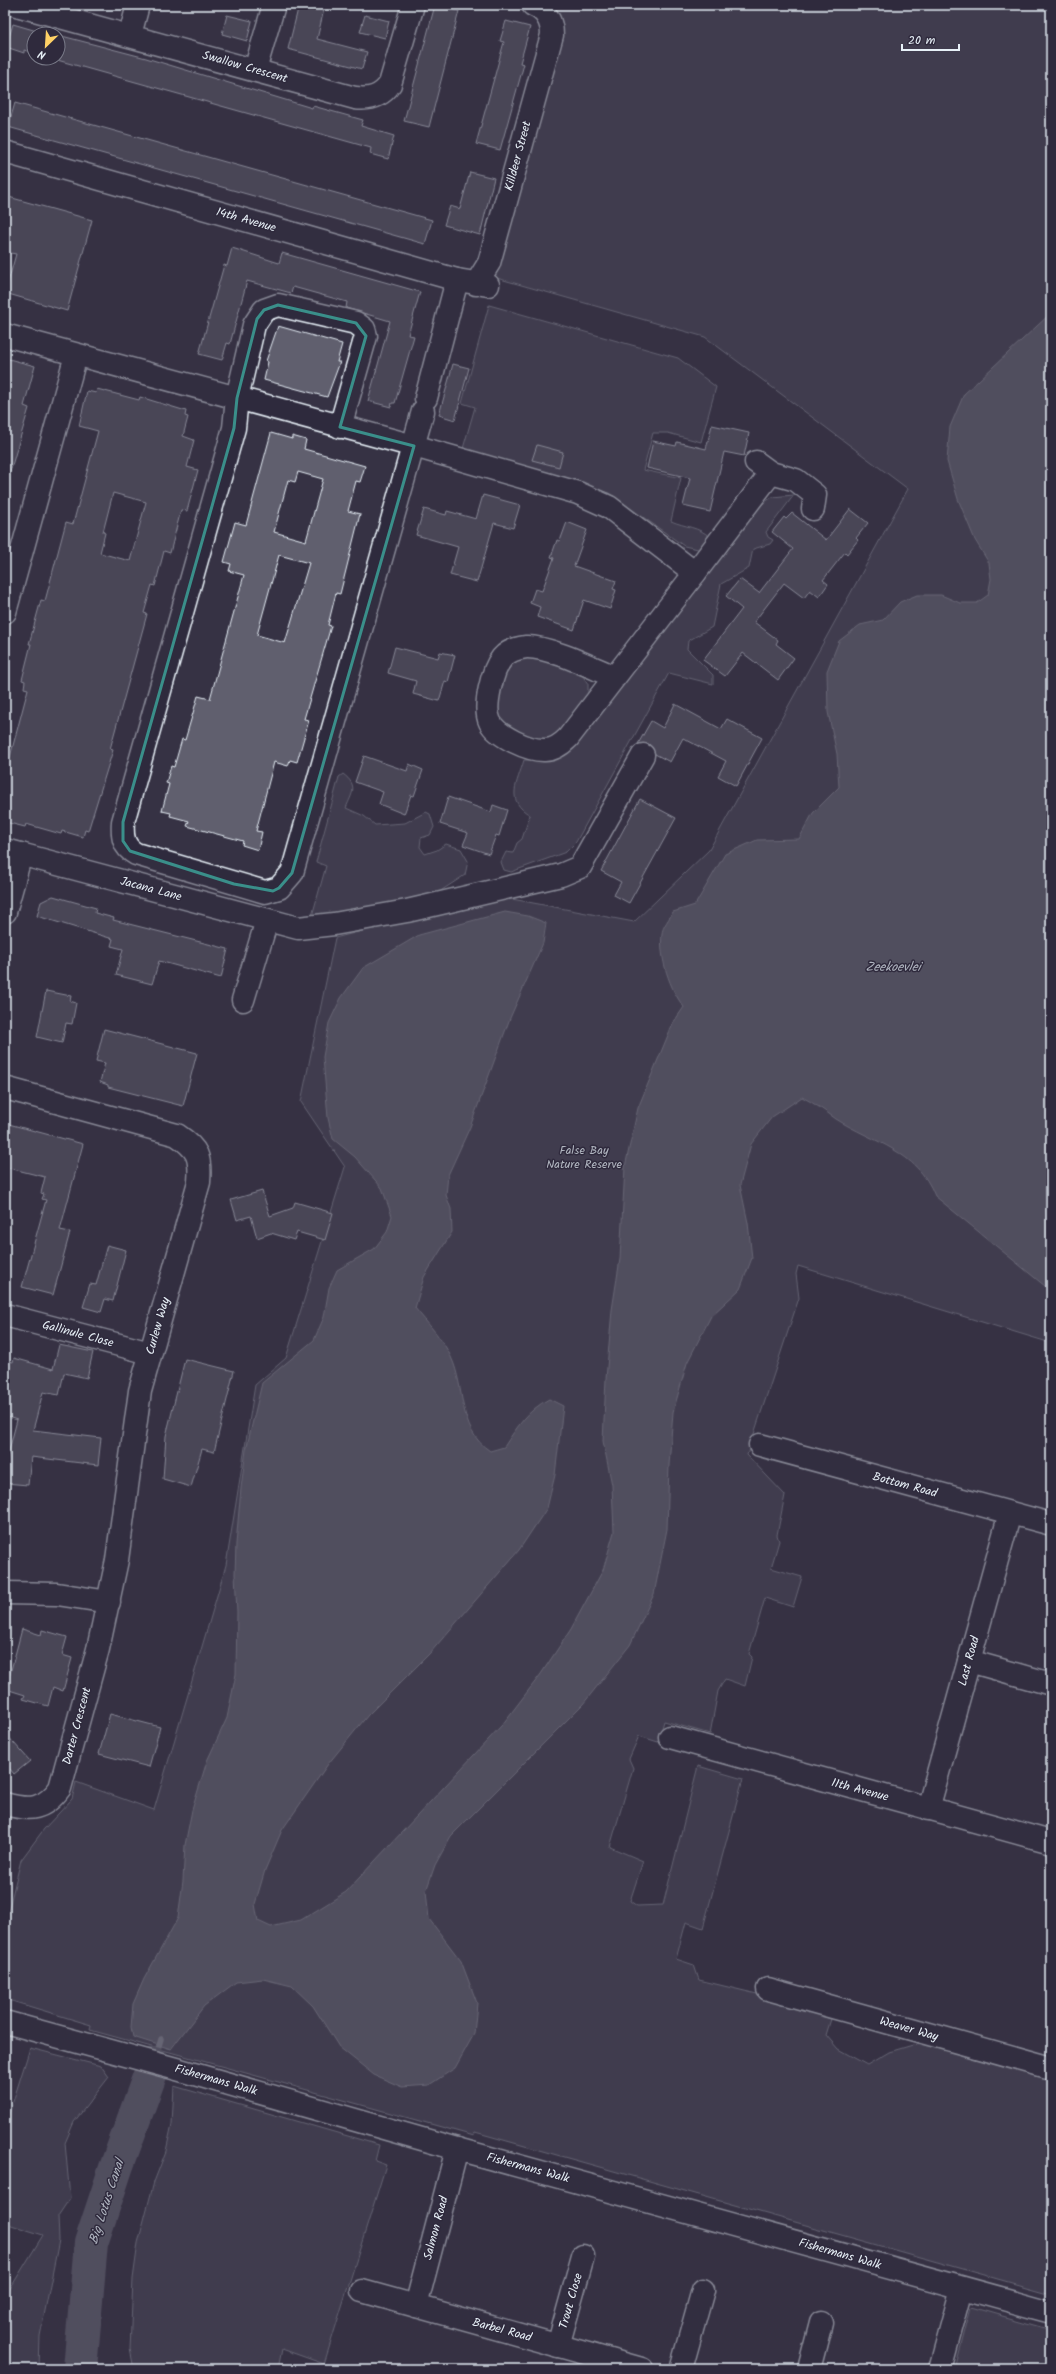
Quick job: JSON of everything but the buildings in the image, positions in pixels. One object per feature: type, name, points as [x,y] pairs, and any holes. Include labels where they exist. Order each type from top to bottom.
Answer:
[{"type":"street","name":"Swallow Crescent","points":[[16,5],[130,35],[355,98],[367,100],[376,97],[390,84],[413,5]]},
{"type":"street","points":[[130,35],[138,5]]},
{"type":"street","points":[[255,70],[274,5]]},
{"type":"street","name":"Killdeer Street","points":[[340,427],[366,336],[364,329],[356,323],[278,305],[264,310],[254,325],[237,398],[234,428],[125,814],[122,832],[126,846],[136,854],[257,891],[273,891],[280,888],[292,873],[414,446],[424,404],[473,283],[490,263],[552,35],[552,24],[539,7],[533,5]]},
{"type":"street","name":"14th Avenue","points":[[5,152],[473,283]]},
{"type":"street","points":[[5,335],[414,446],[578,493],[609,507],[694,573]]},
{"type":"street","points":[[5,612],[76,355]]},
{"type":"street","points":[[615,677],[541,648],[518,648],[508,653],[501,659],[497,669],[487,702],[489,721],[498,733],[532,748],[545,750],[561,745],[568,738],[615,677],[694,573],[764,467],[796,480],[814,495],[813,509]]},
{"type":"street","name":"Jacana Lane","points":[[13,852],[298,928],[328,925],[406,911],[561,875],[580,867],[643,755]]},
{"type":"street","points":[[5,912],[13,852]]},
{"type":"street","points":[[244,1000],[267,920]]},
{"type":"street","name":"Curlew Way","points":[[5,1088],[177,1135],[194,1147],[199,1158],[199,1182],[140,1391],[117,1560],[108,1602]]},
{"type":"street","name":"Gallinule Close","points":[[5,1315],[150,1353]]},
{"type":"street","name":"Bottom Road","points":[[760,1445],[1051,1524]]},
{"type":"street","name":"Last Road","points":[[928,1808],[1010,1513]]},
{"type":"street","points":[[5,1593],[57,1594],[108,1602]]},
{"type":"street","name":"Darter Crescent","points":[[5,1804],[23,1808],[39,1807],[51,1800],[60,1788],[108,1602]]},
{"type":"street","points":[[969,1661],[1051,1684]]},
{"type":"street","name":"11th Avenue","points":[[670,1738],[1051,1842]]},
{"type":"street","name":"Weaver Way","points":[[768,1989],[1051,2068]]},
{"type":"street","name":"Fishermans Walk","points":[[5,2022],[457,2149],[1051,2312]]},
{"type":"street","name":"Salmon Road","points":[[416,2306],[457,2149]]},
{"type":"street","name":"Trout Close","points":[[558,2346],[583,2256]]},
{"type":"street","points":[[940,2369],[962,2288]]},
{"type":"street","points":[[681,2369],[703,2290]]},
{"type":"street","name":"Barbel Road","points":[[362,2292],[642,2369]]},
{"type":"street","points":[[809,2369],[822,2324]]},
{"type":"highlighted area","points":[[278,305],[356,323],[366,336],[340,427],[414,446],[292,873],[279,888],[273,891],[234,884],[130,851],[123,841],[123,822],[234,428],[237,398],[257,319],[264,310]]},
{"type":"green space","name":"False Bay Nature Reserve","points":[[552,5],[1051,5],[1051,1343],[798,1266],[796,1274],[799,1298],[747,1455],[785,1495],[777,1535],[779,1541],[771,1568],[802,1577],[793,1607],[765,1598],[749,1654],[752,1657],[745,1686],[725,1679],[718,1691],[710,1734],[664,1721],[658,1742],[639,1736],[629,1759],[633,1768],[610,1847],[643,1861],[630,1901],[637,1906],[663,1905],[698,1766],[743,1779],[703,1928],[686,1922],[676,1959],[694,1965],[699,1980],[757,1994],[831,2019],[826,2035],[838,2049],[867,2065],[889,2052],[923,2042],[1051,2078],[1051,2294],[475,2132],[474,2136],[90,2030],[91,2025],[5,1999],[5,1924],[21,1860],[44,1829],[72,1799],[76,1782],[154,1810],[226,1565],[255,1385],[286,1358],[345,1167],[301,1102],[335,938],[496,896],[634,922],[709,850],[908,489],[705,337],[493,277],[562,27],[561,18]]},
{"type":"green space","points":[[489,305],[678,358],[716,387],[701,442],[668,433],[653,433],[643,470],[681,478],[671,521],[697,529],[706,534],[710,537],[706,546],[698,549],[684,546],[609,493],[462,452],[475,407],[462,403]]},
{"type":"green space","points":[[794,495],[766,532],[768,537],[773,540],[770,544],[753,549],[749,568],[721,584],[712,627],[688,641],[687,649],[713,675],[713,684],[669,673],[576,842],[566,852],[511,872],[504,870],[501,862],[506,852],[513,853],[517,843],[522,839],[530,815],[522,809],[515,797],[516,784],[524,760],[551,760],[749,514],[772,497]]},
{"type":"green space","points":[[526,653],[581,673],[588,684],[588,697],[561,734],[549,740],[536,740],[504,727],[500,722],[496,703],[509,663]]},
{"type":"green space","points":[[343,774],[348,778],[353,786],[352,794],[346,808],[364,816],[375,825],[405,823],[426,812],[430,814],[434,827],[430,835],[421,838],[420,847],[425,854],[437,850],[446,844],[461,849],[468,861],[465,875],[422,903],[312,916],[326,866],[316,862],[339,777]]},
{"type":"green space","points":[[30,2048],[101,2066],[109,2077],[74,2122],[65,2143],[70,2198],[58,2216],[59,2240],[40,2336],[39,2369],[5,2369],[5,2297],[43,2235],[5,2223],[5,2127]]},
{"type":"green space","points":[[174,2086],[379,2145],[375,2161],[386,2165],[324,2364],[282,2349],[278,2369],[134,2369],[130,2349],[133,2279],[138,2243],[154,2182],[166,2151],[172,2124]]},
{"type":"green space","points":[[971,2307],[1051,2330],[1051,2369],[955,2369]]},
{"type":"water","name":"Zeekoevlei","points":[[1051,313],[1051,1291],[935,1196],[927,1180],[917,1168],[893,1149],[836,1119],[802,1097],[772,1117],[751,1144],[740,1185],[748,1223],[752,1258],[740,1289],[711,1316],[687,1363],[673,1412],[669,1465],[667,1529],[654,1594],[630,1645],[583,1704],[451,1836],[435,1865],[426,1891],[429,1919],[461,1961],[477,2003],[474,2034],[455,2068],[429,2085],[402,2087],[374,2075],[339,2047],[313,2006],[292,1986],[263,1979],[236,1982],[204,2006],[171,2049],[133,2037],[131,2027],[133,2004],[144,1979],[178,1918],[183,1881],[185,1845],[192,1810],[207,1761],[227,1718],[236,1674],[237,1612],[235,1574],[241,1488],[246,1450],[262,1383],[314,1340],[324,1317],[329,1288],[337,1270],[374,1249],[387,1232],[392,1216],[382,1188],[355,1157],[333,1139],[328,1118],[323,1057],[329,1023],[341,998],[363,968],[419,935],[505,912],[528,916],[546,923],[543,943],[510,1018],[470,1127],[448,1175],[446,1195],[451,1209],[452,1232],[424,1277],[415,1308],[448,1350],[456,1369],[467,1420],[472,1432],[479,1442],[490,1451],[504,1447],[529,1414],[542,1403],[549,1399],[563,1406],[555,1475],[547,1508],[519,1550],[430,1653],[368,1715],[328,1764],[282,1830],[265,1870],[255,1904],[258,1921],[271,1927],[301,1920],[346,1892],[502,1725],[541,1674],[571,1629],[603,1570],[614,1532],[612,1485],[603,1441],[606,1379],[612,1310],[620,1259],[625,1167],[638,1108],[673,1023],[684,1007],[674,992],[664,963],[662,953],[663,928],[673,912],[695,905],[725,854],[757,840],[799,839],[813,813],[839,787],[837,754],[828,712],[827,671],[839,641],[860,625],[883,620],[900,602],[917,595],[941,595],[960,603],[977,603],[988,595],[991,579],[989,563],[975,540],[958,499],[947,461],[950,427],[964,394]]},
{"type":"waterway","points":[[155,2059],[161,2039]]},
{"type":"waterway","name":"Big Lotus Canal","points":[[80,2369],[91,2243],[116,2168],[154,2064]]}]
